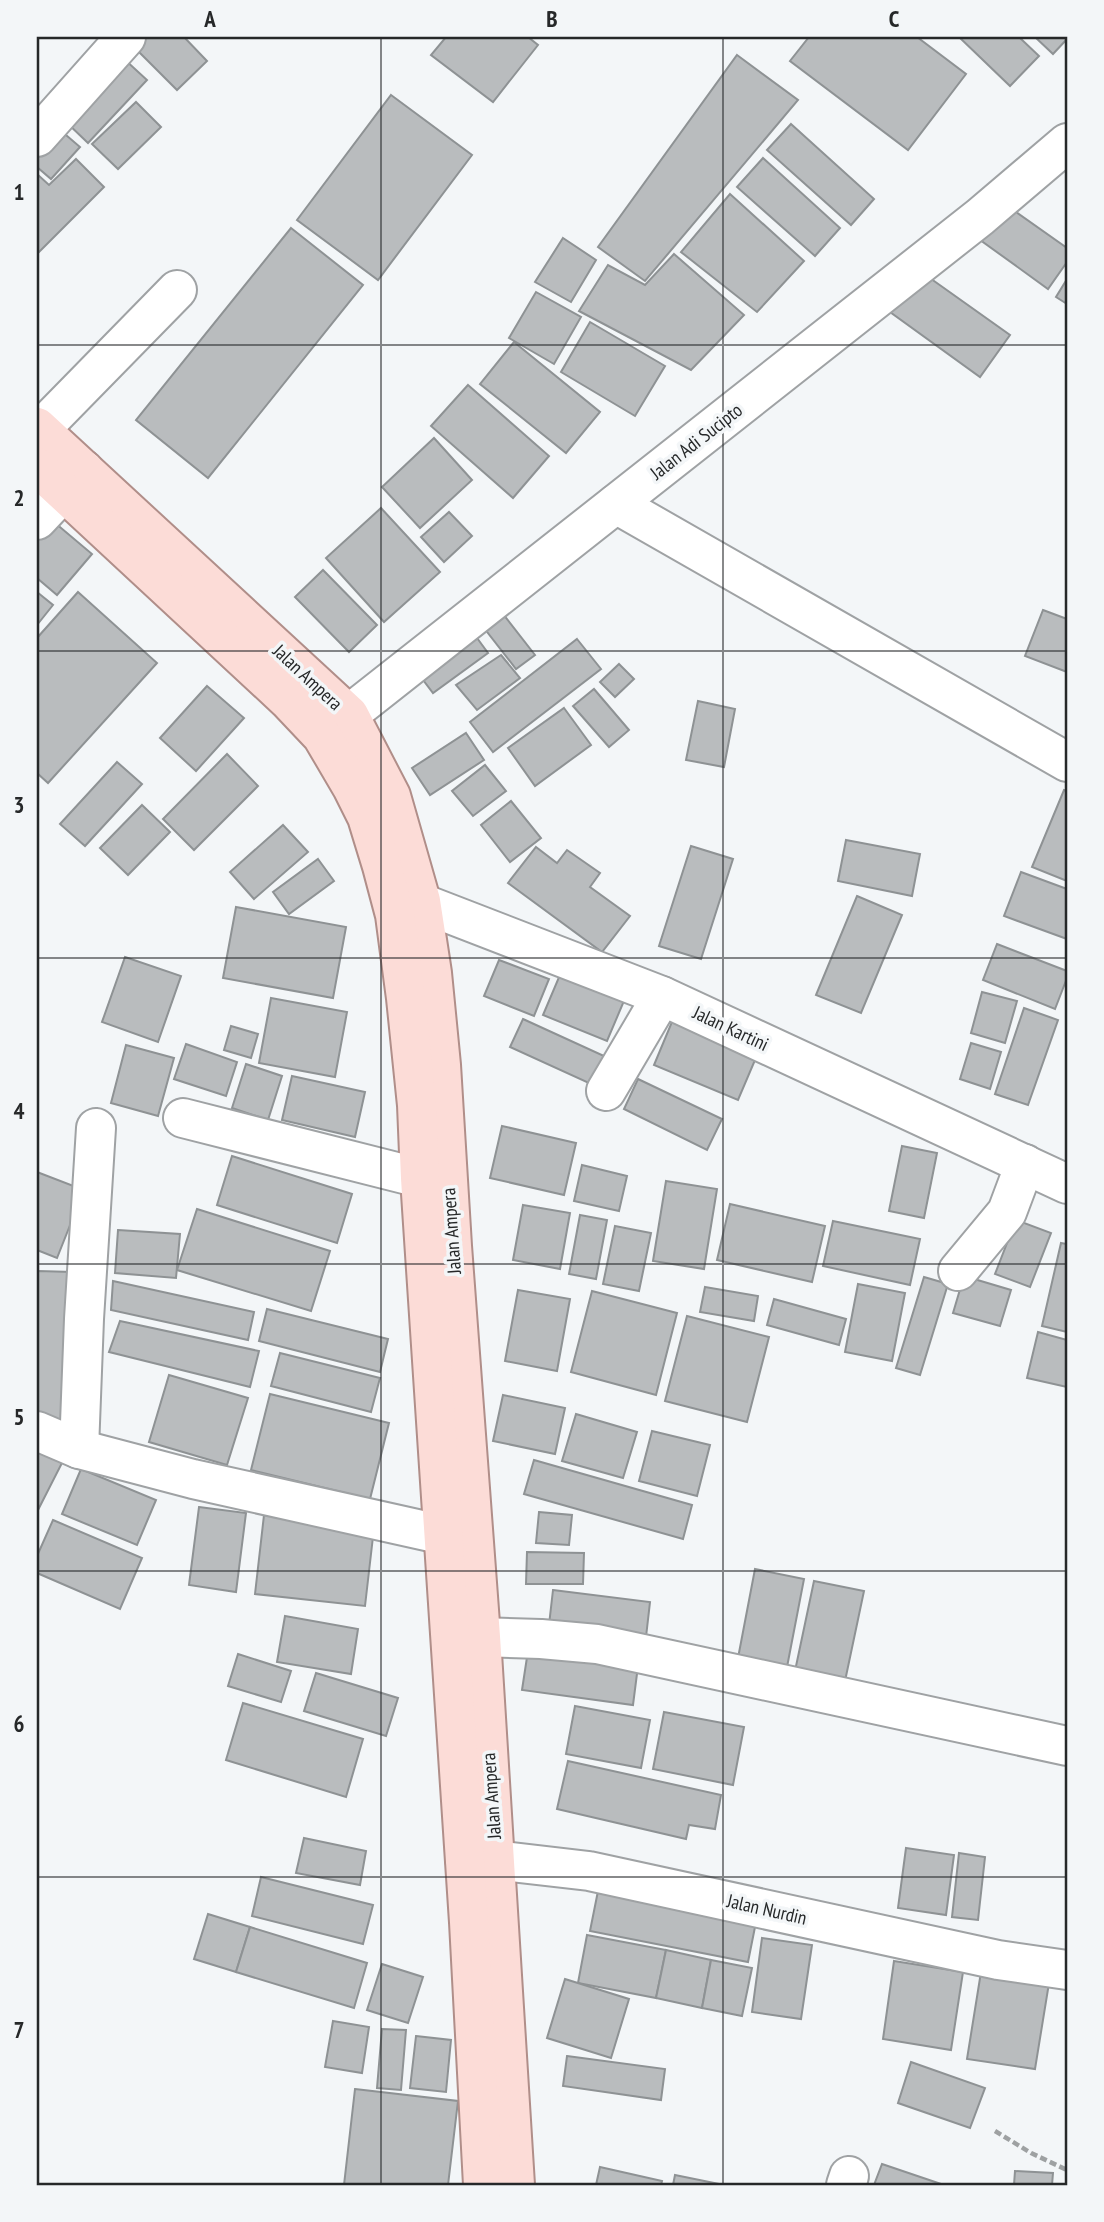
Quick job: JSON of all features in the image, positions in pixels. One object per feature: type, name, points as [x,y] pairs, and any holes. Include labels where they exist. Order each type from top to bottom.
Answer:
[{"type":"main road","name":"Jalan Ampera","points":[[38,430],[61,476],[288,701],[335,726],[367,817],[405,896],[432,973],[441,1065],[481,1637],[483,2185]]},
{"type":"main road","name":"Jalan Ampera","points":[[405,896],[394,915],[417,1105],[443,1535],[515,2185]]},
{"type":"street","points":[[37,136],[126,37]]},
{"type":"street","name":"Jalan Adi Sucipto","points":[[335,726],[980,218],[1067,143]]},
{"type":"street","points":[[38,430],[177,290]]},
{"type":"street","points":[[37,520],[61,476]]},
{"type":"street","points":[[616,504],[1067,762]]},
{"type":"street","name":"Jalan Kartini","points":[[405,896],[662,996],[1067,1184]]},
{"type":"street","points":[[606,1091],[662,996]]},
{"type":"street","points":[[183,1118],[420,1178]]},
{"type":"street","points":[[79,1449],[96,1128]]},
{"type":"street","points":[[958,1271],[1007,1212],[1025,1164]]},
{"type":"street","points":[[37,1431],[79,1449],[193,1479],[443,1535]]},
{"type":"street","points":[[481,1637],[597,1644],[1067,1746]]},
{"type":"street","name":"Jalan Nurdin","points":[[480,1859],[589,1871],[998,1960],[1067,1970]]},
{"type":"path","points":[[995,2131],[1031,2153],[1067,2170]]},
{"type":"building","points":[[141,37],[184,37],[207,61],[177,90],[132,45]]},
{"type":"building","points":[[446,37],[528,37],[538,45],[493,102],[431,55]]},
{"type":"building","points":[[809,37],[917,37],[966,74],[908,150],[790,61]]},
{"type":"building","points":[[959,37],[1019,37],[1039,56],[1010,86]]},
{"type":"building","points":[[1035,37],[1067,37],[1067,39],[1053,54]]},
{"type":"building","points":[[737,55],[798,100],[645,281],[598,247]]},
{"type":"building","points":[[123,58],[147,80],[88,143],[65,121]]},
{"type":"building","points":[[391,95],[472,155],[378,280],[297,220]]},
{"type":"building","points":[[136,102],[161,127],[118,169],[92,144]]},
{"type":"building","points":[[791,124],[874,199],[851,225],[767,150]]},
{"type":"building","points":[[59,129],[80,147],[51,179],[37,167],[37,154]]},
{"type":"building","points":[[763,158],[840,228],[815,256],[737,187]]},
{"type":"building","points":[[76,159],[104,187],[37,254],[37,174],[49,185]]},
{"type":"building","points":[[730,194],[804,261],[757,312],[681,252]]},
{"type":"building","points":[[1002,202],[1067,248],[1067,262],[1048,289],[976,237]]},
{"type":"building","points":[[291,228],[363,285],[208,478],[136,420]]},
{"type":"building","points":[[563,238],[596,260],[571,302],[535,282]]},
{"type":"building","points":[[674,254],[744,315],[691,370],[579,311],[608,265],[645,285]]},
{"type":"building","points":[[920,271],[1010,335],[980,377],[890,312]]},
{"type":"building","points":[[1067,279],[1067,304],[1056,297]]},
{"type":"building","points":[[536,292],[581,317],[554,364],[509,338]]},
{"type":"building","points":[[590,322],[665,366],[635,416],[561,372]]},
{"type":"building","points":[[514,342],[600,412],[566,453],[480,384]]},
{"type":"building","points":[[468,385],[549,456],[513,498],[431,426]]},
{"type":"building","points":[[434,438],[472,480],[420,528],[382,487]]},
{"type":"building","points":[[381,508],[440,572],[384,622],[326,558]]},
{"type":"building","points":[[449,512],[472,536],[444,562],[421,537]]},
{"type":"building","points":[[48,517],[92,554],[57,595],[37,578],[37,530]]},
{"type":"building","points":[[323,570],[377,625],[349,652],[295,597]]},
{"type":"building","points":[[37,592],[53,605],[37,625]]},
{"type":"building","points":[[78,592],[157,663],[48,783],[37,773],[37,638]]},
{"type":"building","points":[[496,605],[535,655],[516,669],[477,619]]},
{"type":"building","points":[[1043,610],[1067,619],[1067,672],[1025,656]]},
{"type":"building","points":[[469,627],[488,653],[433,693],[414,668]]},
{"type":"building","points":[[577,639],[601,669],[493,752],[470,722]]},
{"type":"building","points":[[501,655],[520,678],[477,710],[456,685]]},
{"type":"building","points":[[619,664],[634,679],[615,697],[600,682]]},
{"type":"building","points":[[207,686],[244,718],[196,771],[160,738]]},
{"type":"building","points":[[594,689],[629,730],[609,747],[573,706]]},
{"type":"building","points":[[698,701],[735,709],[724,767],[686,760]]},
{"type":"building","points":[[564,708],[591,745],[535,786],[508,748]]},
{"type":"building","points":[[466,733],[484,760],[430,795],[412,768]]},
{"type":"building","points":[[227,754],[258,786],[194,850],[163,819]]},
{"type":"building","points":[[117,762],[142,784],[85,846],[60,824]]},
{"type":"building","points":[[485,765],[506,791],[473,816],[452,791]]},
{"type":"building","points":[[1064,790],[1067,791],[1067,881],[1032,867]]},
{"type":"building","points":[[511,801],[541,838],[510,862],[481,825]]},
{"type":"building","points":[[142,805],[170,832],[128,875],[100,848]]},
{"type":"building","points":[[283,825],[308,852],[254,899],[230,872]]},
{"type":"building","points":[[846,840],[920,854],[912,896],[838,881]]},
{"type":"building","points":[[691,846],[733,859],[701,959],[659,946]]},
{"type":"building","points":[[536,847],[557,863],[567,850],[600,873],[590,887],[630,916],[602,952],[508,883]]},
{"type":"building","points":[[318,859],[334,881],[289,914],[273,892]]},
{"type":"building","points":[[1021,872],[1067,889],[1067,939],[1004,916]]},
{"type":"building","points":[[857,896],[902,915],[861,1013],[816,995]]},
{"type":"building","points":[[236,907],[346,927],[333,998],[223,978]]},
{"type":"building","points":[[997,944],[1067,971],[1067,978],[1055,1009],[983,980]]},
{"type":"building","points":[[125,957],[181,976],[158,1042],[102,1022]]},
{"type":"building","points":[[499,960],[549,979],[534,1016],[484,996]]},
{"type":"building","points":[[565,963],[629,989],[607,1041],[543,1015]]},
{"type":"building","points":[[982,992],[1017,1001],[1005,1043],[971,1033]]},
{"type":"building","points":[[271,998],[347,1012],[335,1077],[259,1063]]},
{"type":"building","points":[[1024,1008],[1058,1020],[1028,1105],[995,1094]]},
{"type":"building","points":[[674,1017],[758,1053],[738,1100],[654,1065]]},
{"type":"building","points":[[523,1019],[604,1056],[591,1084],[510,1047]]},
{"type":"building","points":[[231,1026],[258,1034],[251,1058],[224,1050]]},
{"type":"building","points":[[971,1043],[1001,1052],[990,1089],[960,1079]]},
{"type":"building","points":[[186,1044],[237,1062],[226,1096],[174,1079]]},
{"type":"building","points":[[126,1045],[174,1058],[158,1116],[111,1103]]},
{"type":"building","points":[[246,1064],[282,1076],[268,1120],[232,1108]]},
{"type":"building","points":[[292,1076],[365,1092],[355,1137],[282,1120]]},
{"type":"building","points":[[638,1079],[722,1119],[707,1150],[624,1109]]},
{"type":"building","points":[[502,1126],[576,1143],[564,1195],[490,1178]]},
{"type":"building","points":[[902,1146],[937,1153],[924,1218],[889,1211]]},
{"type":"building","points":[[232,1156],[352,1194],[337,1243],[217,1205]]},
{"type":"building","points":[[582,1165],[627,1176],[619,1211],[574,1201]]},
{"type":"building","points":[[37,1172],[84,1190],[57,1258],[37,1250]]},
{"type":"building","points":[[666,1181],[717,1189],[704,1269],[653,1261]]},
{"type":"building","points":[[730,1204],[825,1226],[812,1282],[717,1260]]},
{"type":"building","points":[[523,1205],[570,1213],[560,1269],[513,1260]]},
{"type":"building","points":[[197,1209],[330,1251],[311,1311],[177,1270]]},
{"type":"building","points":[[580,1215],[607,1220],[596,1279],[569,1274]]},
{"type":"building","points":[[1016,1220],[1051,1233],[1030,1287],[995,1274]]},
{"type":"building","points":[[833,1221],[920,1239],[910,1285],[823,1266]]},
{"type":"building","points":[[615,1226],[651,1233],[639,1291],[603,1284]]},
{"type":"building","points":[[118,1230],[180,1234],[176,1278],[115,1273]]},
{"type":"building","points":[[1061,1243],[1067,1244],[1067,1332],[1042,1326]]},
{"type":"building","points":[[38,1271],[72,1272],[64,1424],[37,1423]]},
{"type":"building","points":[[964,1276],[1011,1290],[1000,1326],[953,1313]]},
{"type":"building","points":[[924,1277],[948,1284],[920,1375],[896,1368]]},
{"type":"building","points":[[113,1281],[254,1312],[248,1340],[111,1310]]},
{"type":"building","points":[[858,1284],[905,1293],[892,1361],[845,1352]]},
{"type":"building","points":[[705,1287],[758,1296],[754,1321],[700,1312]]},
{"type":"building","points":[[518,1290],[570,1299],[557,1371],[505,1361]]},
{"type":"building","points":[[592,1291],[677,1313],[656,1395],[571,1372]]},
{"type":"building","points":[[774,1299],[846,1319],[839,1345],[767,1325]]},
{"type":"building","points":[[267,1309],[388,1339],[380,1372],[259,1341]]},
{"type":"building","points":[[687,1316],[769,1337],[747,1422],[665,1401]]},
{"type":"building","points":[[120,1321],[259,1351],[250,1387],[109,1352]]},
{"type":"building","points":[[1038,1332],[1067,1340],[1067,1387],[1027,1378]]},
{"type":"building","points":[[280,1353],[380,1378],[371,1412],[271,1386]]},
{"type":"building","points":[[169,1375],[248,1398],[227,1465],[149,1442]]},
{"type":"building","points":[[270,1394],[389,1423],[370,1499],[251,1470]]},
{"type":"building","points":[[503,1395],[565,1408],[555,1454],[493,1441]]},
{"type":"building","points":[[576,1414],[637,1432],[623,1478],[562,1461]]},
{"type":"building","points":[[652,1431],[710,1445],[697,1496],[639,1481]]},
{"type":"building","points":[[37,1446],[64,1459],[37,1512]]},
{"type":"building","points":[[534,1460],[692,1505],[683,1539],[524,1494]]},
{"type":"building","points":[[81,1469],[156,1500],[137,1545],[62,1514]]},
{"type":"building","points":[[199,1507],[246,1513],[236,1592],[189,1585]]},
{"type":"building","points":[[539,1512],[572,1515],[569,1545],[536,1543]]},
{"type":"building","points":[[264,1515],[374,1528],[365,1606],[255,1594]]},
{"type":"building","points":[[53,1520],[142,1558],[120,1609],[37,1573],[37,1556]]},
{"type":"building","points":[[527,1552],[584,1553],[583,1584],[526,1584]]},
{"type":"building","points":[[755,1569],[804,1579],[787,1667],[738,1658]]},
{"type":"building","points":[[814,1581],[864,1591],[845,1681],[795,1671]]},
{"type":"building","points":[[553,1590],[650,1602],[646,1637],[549,1625]]},
{"type":"building","points":[[285,1616],[358,1629],[351,1674],[277,1662]]},
{"type":"building","points":[[529,1644],[639,1658],[633,1705],[522,1690]]},
{"type":"building","points":[[238,1654],[291,1671],[281,1702],[228,1686]]},
{"type":"building","points":[[316,1673],[398,1698],[386,1736],[304,1711]]},
{"type":"building","points":[[243,1703],[363,1739],[346,1797],[226,1760]]},
{"type":"building","points":[[575,1706],[650,1720],[641,1768],[566,1754]]},
{"type":"building","points":[[664,1712],[744,1727],[733,1785],[653,1769]]},
{"type":"building","points":[[568,1761],[721,1795],[715,1829],[689,1825],[686,1839],[557,1809]]},
{"type":"building","points":[[304,1838],[366,1851],[360,1885],[296,1873]]},
{"type":"building","points":[[906,1848],[954,1855],[946,1915],[898,1908]]},
{"type":"building","points":[[959,1853],[985,1857],[978,1920],[952,1917]]},
{"type":"building","points":[[261,1877],[373,1905],[363,1944],[252,1916]]},
{"type":"building","points":[[600,1881],[758,1912],[748,1962],[590,1931]]},
{"type":"building","points":[[208,1914],[250,1927],[236,1972],[194,1959]]},
{"type":"building","points":[[250,1927],[367,1963],[354,2008],[236,1972]]},
{"type":"building","points":[[587,1935],[666,1950],[656,1998],[578,1983]]},
{"type":"building","points":[[762,1938],[812,1945],[801,2019],[752,2012]]},
{"type":"building","points":[[666,1950],[711,1960],[702,2008],[656,1998]]},
{"type":"building","points":[[711,1960],[752,1968],[742,2016],[702,2008]]},
{"type":"building","points":[[894,1961],[963,1972],[951,2050],[883,2039]]},
{"type":"building","points":[[382,1964],[423,1977],[408,2023],[367,2010]]},
{"type":"building","points":[[981,1972],[1049,1983],[1035,2069],[967,2059]]},
{"type":"building","points":[[565,1979],[629,1999],[611,2058],[547,2038]]},
{"type":"building","points":[[333,2021],[369,2027],[362,2073],[325,2067]]},
{"type":"building","points":[[382,2029],[406,2030],[401,2090],[377,2088]]},
{"type":"building","points":[[416,2036],[451,2040],[446,2092],[410,2088]]},
{"type":"building","points":[[567,2056],[665,2069],[661,2100],[563,2086]]},
{"type":"building","points":[[911,2062],[985,2088],[970,2128],[898,2103]]},
{"type":"building","points":[[355,2089],[458,2101],[448,2185],[344,2185]]},
{"type":"building","points":[[882,2164],[944,2185],[874,2185]]},
{"type":"building","points":[[600,2167],[662,2181],[661,2185],[596,2185]]},
{"type":"building","points":[[1015,2171],[1053,2173],[1052,2185],[1014,2185]]},
{"type":"building","points":[[675,2175],[724,2185],[673,2185]]}]
